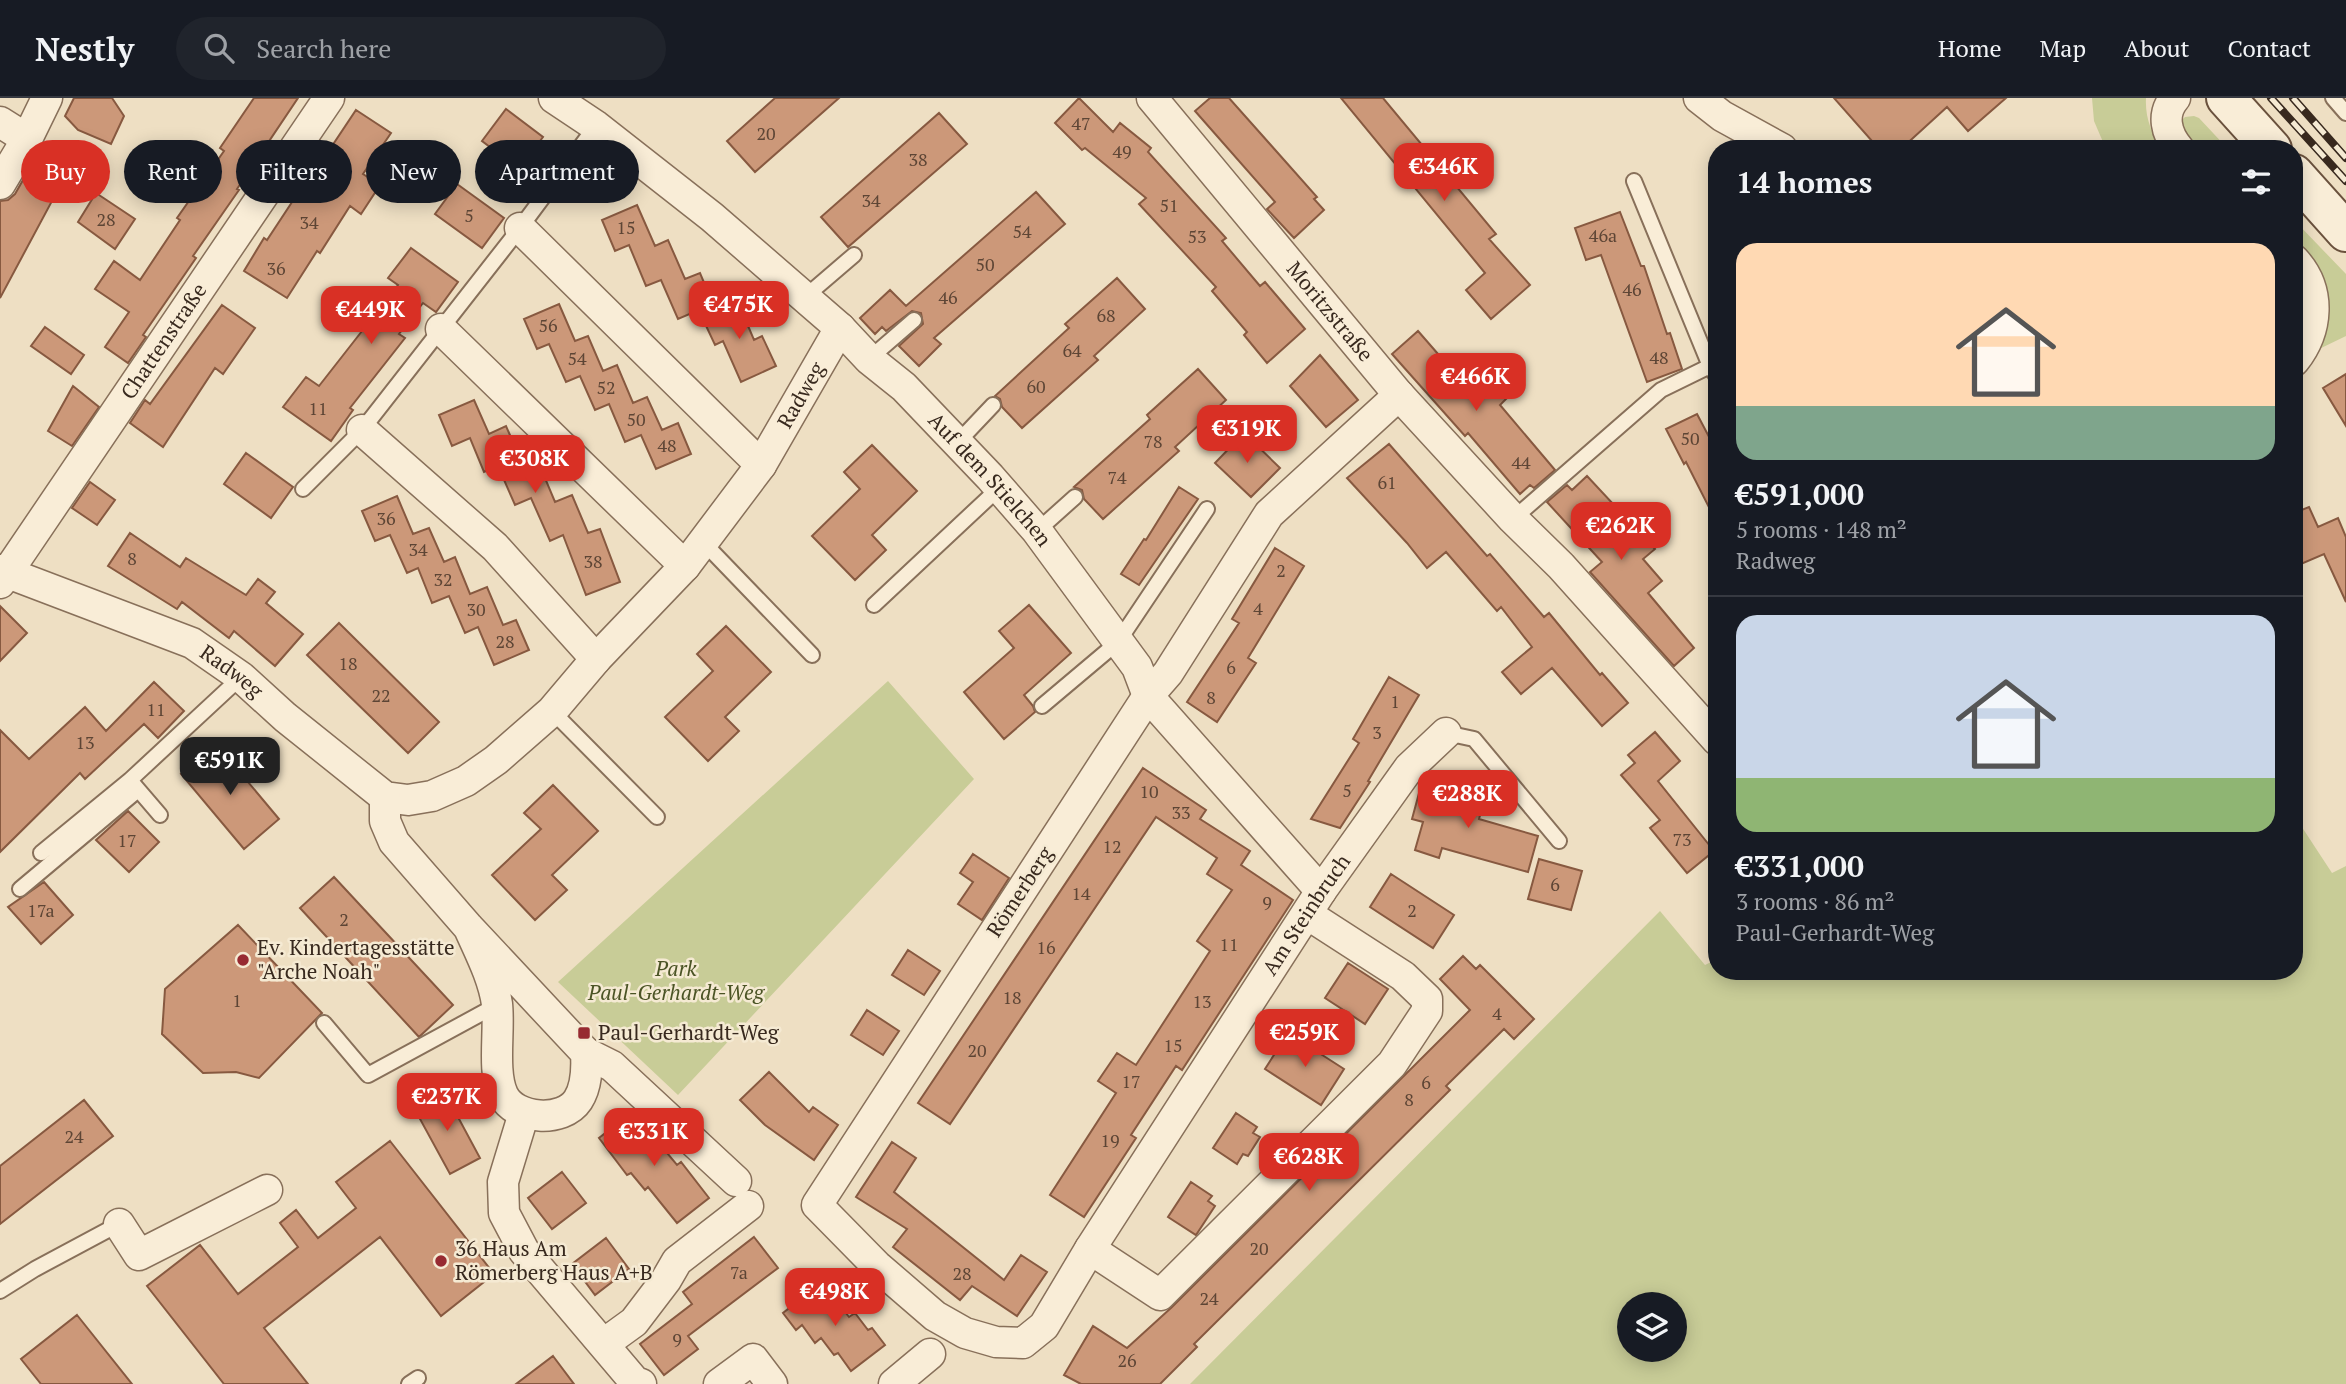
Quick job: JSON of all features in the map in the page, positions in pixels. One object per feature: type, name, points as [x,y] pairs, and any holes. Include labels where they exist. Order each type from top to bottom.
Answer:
[{"type":"main road","points":[[2226,98],[2264,140]]},
{"type":"main road","points":[[2303,184],[2346,232]]},
{"type":"street","points":[[0,184],[27,139],[47,98]]},
{"type":"street","name":"Chattenstraße","points":[[2,575],[329,98]]},
{"type":"street","name":"Auf dem Stielchen","points":[[554,98],[596,126],[712,217],[840,328],[869,359],[904,387],[1037,531],[1137,667],[1148,696],[1314,902],[1427,999],[1427,1011],[1392,1064],[1160,1295],[1090,1249]]},
{"type":"street","name":"Moritzstraße","points":[[1152,98],[1399,394],[1513,519],[1561,566],[1708,730]]},
{"type":"street","points":[[1699,98],[1760,140]]},
{"type":"street","points":[[2172,140],[2166,120],[2167,110],[2175,98]]},
{"type":"street","points":[[0,122],[27,139]]},
{"type":"street","points":[[520,228],[761,465]]},
{"type":"street","points":[[2303,273],[2309,282],[2314,301],[2310,336],[2303,347]]},
{"type":"street","name":"Radweg","points":[[2,575],[192,643],[241,677],[285,717],[385,797],[408,800],[432,796],[466,781],[496,760],[552,711],[596,659],[685,566],[761,465],[840,328]]},
{"type":"street","points":[[441,329],[685,566]]},
{"type":"street","name":"Römerberg","points":[[1023,1343],[996,1342],[965,1334],[935,1316],[877,1266],[817,1205],[1148,696],[1168,673],[1269,514],[1399,394]]},
{"type":"street","points":[[362,430],[495,547],[596,659]]},
{"type":"street","name":"Am Steinbruch","points":[[1023,1343],[1044,1326],[1090,1249],[1314,902],[1409,768],[1446,733]]},
{"type":"street","points":[[385,797],[385,821],[394,842],[469,928],[591,1056],[612,1066],[742,1194],[677,1261],[634,1322],[605,1343]]},
{"type":"street","points":[[469,928],[490,976],[497,1005],[499,1064],[503,1094],[510,1105],[540,1116],[572,1108],[585,1085],[591,1056]]},
{"type":"street","points":[[524,1112],[503,1182],[504,1213],[524,1251],[605,1343],[635,1382],[641,1384]]},
{"type":"street","points":[[119,1224],[139,1255],[267,1190]]},
{"type":"street","points":[[894,1384],[930,1354]]},
{"type":"street","points":[[719,1384],[753,1359],[772,1384]]},
{"type":"lane","points":[[2333,98],[2346,113]]},
{"type":"lane","points":[[303,489],[362,430],[596,126]]},
{"type":"lane","points":[[1634,181],[1708,360]]},
{"type":"lane","points":[[805,298],[854,255]]},
{"type":"lane","points":[[869,359],[914,320]]},
{"type":"lane","points":[[1513,519],[1661,390],[1708,374]]},
{"type":"lane","points":[[957,443],[993,405]]},
{"type":"lane","points":[[874,605],[999,488]]},
{"type":"lane","points":[[1037,531],[1075,497]]},
{"type":"lane","points":[[1042,706],[1118,642],[1206,509]]},
{"type":"lane","points":[[704,543],[811,655]]},
{"type":"lane","points":[[20,889],[134,785],[241,677]]},
{"type":"lane","points":[[552,711],[657,817]]},
{"type":"lane","name":"Am Steinbruch","points":[[1446,733],[1474,739],[1559,841]]},
{"type":"lane","points":[[134,785],[160,816]]},
{"type":"lane","points":[[41,853],[134,785]]},
{"type":"lane","points":[[324,1023],[368,1075],[497,1005]]},
{"type":"lane","points":[[0,1291],[119,1224]]},
{"type":"green space","points":[[2092,98],[2146,98],[2150,125],[2157,140],[2102,140],[2094,121]]},
{"type":"green space","points":[[2185,117],[2199,118],[2220,140],[2191,140],[2182,130],[2180,122]]},
{"type":"green space","points":[[2303,229],[2346,274],[2346,336],[2315,351],[2303,266]]},
{"type":"green space","name":"Park Paul-Gerhardt-Weg","points":[[888,681],[974,779],[678,1095],[558,982]]},
{"type":"green space","points":[[2303,829],[2332,873],[2346,866],[2346,1384],[1190,1384],[1660,911],[1705,965],[1708,964],[1708,980],[2303,980]]},
{"type":"building","points":[[74,98],[112,98],[124,116],[111,144],[110,140],[102,140],[78,130],[65,116]]},
{"type":"building","points":[[254,98],[298,98],[270,140],[236,140],[236,194],[193,256],[196,258],[143,335],[146,337],[128,363],[105,347],[129,312],[95,289],[114,261],[140,280],[180,220],[177,218],[188,203],[222,203],[222,145]]},
{"type":"building","points":[[775,98],[839,98],[755,172],[727,141]]},
{"type":"building","points":[[1079,98],[1113,132],[1120,123],[1151,148],[1148,152],[1226,238],[1222,241],[1260,286],[1265,282],[1305,329],[1267,363],[1244,335],[1247,332],[1212,291],[1216,287],[1139,204],[1146,198],[1085,148],[1082,150],[1055,123]]},
{"type":"building","points":[[1210,98],[1229,98],[1317,197],[1314,199],[1324,210],[1294,238],[1267,209],[1275,202],[1195,111]]},
{"type":"building","points":[[1341,98],[1383,98],[1496,234],[1489,239],[1530,285],[1491,319],[1466,290],[1485,273]]},
{"type":"building","points":[[1834,98],[2006,98],[1968,131],[1947,107],[1911,140],[1871,140]]},
{"type":"building","points":[[506,109],[543,137],[541,140],[483,140]]},
{"type":"building","points":[[356,110],[391,133],[386,140],[366,140],[366,170],[363,174],[366,176],[366,203],[368,203],[361,214],[350,206],[287,298],[244,271],[264,238],[267,240],[291,203],[352,203],[352,140],[336,140]]},
{"type":"building","points":[[939,113],[967,144],[848,247],[821,217]]},
{"type":"building","points":[[21,184],[21,203],[51,203],[0,298],[0,201],[8,200]]},
{"type":"building","points":[[461,187],[475,197],[475,203],[483,203],[504,218],[482,248],[435,214],[443,203],[461,203]]},
{"type":"building","points":[[1036,192],[1065,224],[934,338],[941,344],[919,366],[899,346],[923,324],[921,313],[912,311],[886,331],[882,327],[875,334],[860,318],[890,290],[906,306]]},
{"type":"building","points":[[110,202],[135,219],[115,249],[78,222],[90,203]]},
{"type":"building","points":[[637,205],[655,246],[668,240],[685,279],[700,273],[713,304],[678,319],[661,280],[646,286],[629,245],[615,251],[602,220]]},
{"type":"building","points":[[1620,212],[1641,266],[1644,266],[1682,369],[1647,382],[1601,255],[1586,260],[1575,228]]},
{"type":"building","points":[[411,248],[458,282],[436,312],[423,303],[399,334],[405,338],[350,408],[353,410],[331,441],[283,407],[306,377],[319,386],[398,285],[388,278]]},
{"type":"building","points":[[1117,278],[1145,309],[1094,356],[1098,360],[1022,428],[995,396],[1069,328],[1065,324]]},
{"type":"building","points":[[737,300],[754,340],[762,336],[776,366],[741,382],[723,341],[715,345],[701,315]]},
{"type":"building","points":[[559,304],[575,341],[588,336],[603,371],[617,365],[633,403],[647,397],[662,430],[678,423],[691,454],[656,469],[641,435],[625,442],[609,404],[595,410],[580,376],[566,382],[549,344],[537,349],[524,319]]},
{"type":"building","points":[[222,305],[255,328],[223,374],[215,368],[163,447],[130,423],[145,400],[150,404]]},
{"type":"building","points":[[45,327],[84,355],[71,374],[31,346]]},
{"type":"building","points":[[1418,331],[1465,385],[1483,369],[1508,397],[1500,405],[1555,470],[1534,488],[1530,485],[1520,494],[1468,433],[1465,436],[1392,354]]},
{"type":"building","points":[[1320,355],[1358,400],[1326,427],[1290,386]]},
{"type":"building","points":[[1198,369],[1226,400],[1175,447],[1179,451],[1103,519],[1084,499],[1082,490],[1074,487],[1150,419],[1147,415]]},
{"type":"building","points":[[2346,374],[2346,426],[2323,388]]},
{"type":"building","points":[[73,386],[99,407],[72,446],[48,431]]},
{"type":"building","points":[[474,400],[489,434],[506,426],[523,465],[537,459],[555,502],[572,495],[588,533],[600,529],[620,582],[586,595],[563,535],[550,541],[531,498],[515,505],[498,466],[484,472],[470,438],[452,446],[439,415]]},
{"type":"building","points":[[1697,414],[1708,435],[1708,505],[1686,462],[1684,464],[1666,429]]},
{"type":"building","points":[[1244,433],[1280,468],[1251,497],[1215,463]]},
{"type":"building","points":[[1389,444],[1487,556],[1490,554],[1544,617],[1549,613],[1600,675],[1602,673],[1628,703],[1602,726],[1552,668],[1521,694],[1502,672],[1532,647],[1501,607],[1497,611],[1446,552],[1427,568],[1347,478]]},
{"type":"building","points":[[872,445],[917,491],[872,535],[886,550],[855,580],[812,536],[860,489],[844,472]]},
{"type":"building","points":[[246,453],[293,487],[271,518],[224,484]]},
{"type":"building","points":[[1587,476],[1655,549],[1643,559],[1662,581],[1648,593],[1694,648],[1674,666],[1590,572],[1602,562],[1547,502],[1567,485],[1572,490]]},
{"type":"building","points":[[90,482],[115,500],[97,525],[72,508]]},
{"type":"building","points":[[1179,487],[1198,499],[1139,585],[1121,574]]},
{"type":"building","points":[[397,496],[413,534],[429,528],[444,562],[455,557],[470,594],[487,587],[503,625],[516,620],[529,650],[494,665],[478,627],[465,633],[449,596],[432,603],[418,568],[407,573],[390,535],[375,541],[362,511]]},
{"type":"building","points":[[2309,507],[2318,527],[2338,518],[2346,537],[2346,602],[2324,554],[2303,563],[2303,509]]},
{"type":"building","points":[[130,533],[180,567],[186,558],[246,595],[258,579],[275,592],[266,603],[303,634],[275,666],[234,631],[229,638],[182,602],[177,609],[108,566]]},
{"type":"building","points":[[1275,548],[1304,566],[1248,658],[1256,663],[1217,722],[1187,702],[1239,623],[1232,619]]},
{"type":"building","points":[[1029,605],[1071,653],[1024,695],[1035,712],[1004,739],[964,692],[1014,648],[999,631]]},
{"type":"building","points":[[0,606],[27,633],[0,661]]},
{"type":"building","points":[[339,623],[439,722],[408,753],[307,655]]},
{"type":"building","points":[[726,626],[771,672],[725,717],[739,731],[708,761],[665,717],[713,671],[697,654]]},
{"type":"building","points":[[1389,677],[1419,695],[1368,781],[1370,782],[1340,828],[1311,819],[1359,743],[1353,739]]},
{"type":"building","points":[[154,682],[184,711],[158,738],[144,724],[85,779],[80,773],[0,852],[0,730],[29,759],[85,707],[106,731]]},
{"type":"building","points":[[1655,732],[1680,761],[1658,781],[1708,844],[1708,856],[1687,873],[1650,828],[1660,820],[1621,775],[1635,763],[1628,755]]},
{"type":"building","points":[[217,745],[279,819],[244,849],[181,774]]},
{"type":"building","points":[[1143,768],[1206,810],[1200,819],[1250,851],[1241,865],[1293,900],[1182,1070],[1176,1066],[1131,1135],[1136,1138],[1084,1217],[1050,1195],[1116,1093],[1098,1081],[1117,1053],[1136,1065],[1210,951],[1197,941],[1232,890],[1207,874],[1217,858],[1156,817],[950,1124],[918,1103]]},
{"type":"building","points":[[1422,782],[1484,801],[1479,819],[1538,836],[1528,872],[1442,848],[1439,858],[1415,850],[1423,822],[1412,819]]},
{"type":"building","points":[[553,785],[598,831],[552,875],[567,890],[535,920],[492,875],[541,829],[524,813]]},
{"type":"building","points":[[128,811],[159,842],[129,872],[96,840]]},
{"type":"building","points":[[973,854],[1009,878],[982,920],[958,904],[973,882],[960,873]]},
{"type":"building","points":[[1539,859],[1582,871],[1571,910],[1528,899]]},
{"type":"building","points":[[1391,874],[1454,915],[1433,948],[1370,907]]},
{"type":"building","points":[[334,877],[453,1005],[419,1037],[300,908]]},
{"type":"building","points":[[44,882],[73,915],[41,944],[8,907]]},
{"type":"building","name":"Ev. Kindertagesstätte \"Arche Noah\"","points":[[238,925],[322,1013],[259,1078],[236,1072],[203,1073],[162,1034],[165,989]]},
{"type":"building","points":[[908,950],[940,971],[924,995],[892,975]]},
{"type":"building","points":[[1463,956],[1476,969],[1480,965],[1534,1019],[1514,1039],[1504,1029],[1446,1086],[1450,1090],[1194,1344],[1197,1347],[1160,1384],[1081,1384],[1064,1375],[1093,1326],[1127,1348],[1172,1307],[1470,1010],[1440,979]]},
{"type":"building","points":[[1348,963],[1388,989],[1365,1024],[1325,998]]},
{"type":"building","points":[[867,1010],[899,1031],[883,1055],[851,1035]]},
{"type":"building","points":[[1288,1033],[1344,1069],[1321,1105],[1265,1069]]},
{"type":"building","points":[[769,1072],[809,1112],[813,1107],[838,1125],[814,1160],[765,1125],[740,1100]]},
{"type":"building","points":[[444,1091],[480,1158],[450,1174],[414,1108]]},
{"type":"building","points":[[84,1100],[113,1136],[0,1224],[0,1166]]},
{"type":"building","points":[[631,1113],[660,1150],[663,1148],[677,1165],[681,1162],[709,1198],[677,1223],[648,1187],[645,1190],[631,1173],[627,1175],[599,1138]]},
{"type":"building","points":[[1236,1113],[1257,1127],[1253,1133],[1260,1137],[1248,1156],[1243,1154],[1237,1164],[1213,1148]]},
{"type":"building","name":"36 Haus Am Römerberg Haus A+B","points":[[390,1141],[494,1274],[441,1316],[380,1237],[264,1328],[308,1384],[224,1384],[147,1286],[200,1245],[238,1294],[298,1247],[280,1223],[296,1210],[318,1238],[356,1208],[336,1182]]},
{"type":"building","points":[[892,1142],[916,1158],[894,1192],[1004,1280],[1021,1255],[1047,1272],[1017,1316],[972,1286],[960,1300],[893,1247],[907,1229],[856,1197]]},
{"type":"building","points":[[562,1172],[586,1203],[552,1229],[528,1198]]},
{"type":"building","points":[[1191,1182],[1212,1196],[1208,1201],[1215,1206],[1196,1235],[1168,1217]]},
{"type":"building","points":[[754,1237],[778,1268],[688,1336],[698,1349],[664,1375],[640,1344],[692,1304],[683,1292]]},
{"type":"building","points":[[606,1238],[629,1269],[595,1295],[572,1264]]},
{"type":"building","points":[[816,1287],[830,1305],[836,1300],[849,1317],[855,1313],[868,1330],[872,1328],[885,1345],[851,1371],[838,1353],[834,1355],[821,1338],[815,1343],[802,1325],[796,1330],[783,1313]]},
{"type":"building","points":[[77,1315],[132,1384],[41,1384],[21,1359]]},
{"type":"building","points":[[553,1356],[574,1384],[516,1384]]},
{"type":"railway","points":[[2271,98],[2346,181]]},
{"type":"railway","points":[[2293,98],[2346,158]]},
{"type":"place","name":"Ev. Kindertagesstätte \"Arche Noah\"","points":[[243,960]]},
{"type":"place","name":"Paul-Gerhardt-Weg","points":[[584,1033]]},
{"type":"place","name":"36 Haus Am Römerberg Haus A+B","points":[[441,1261]]}]
